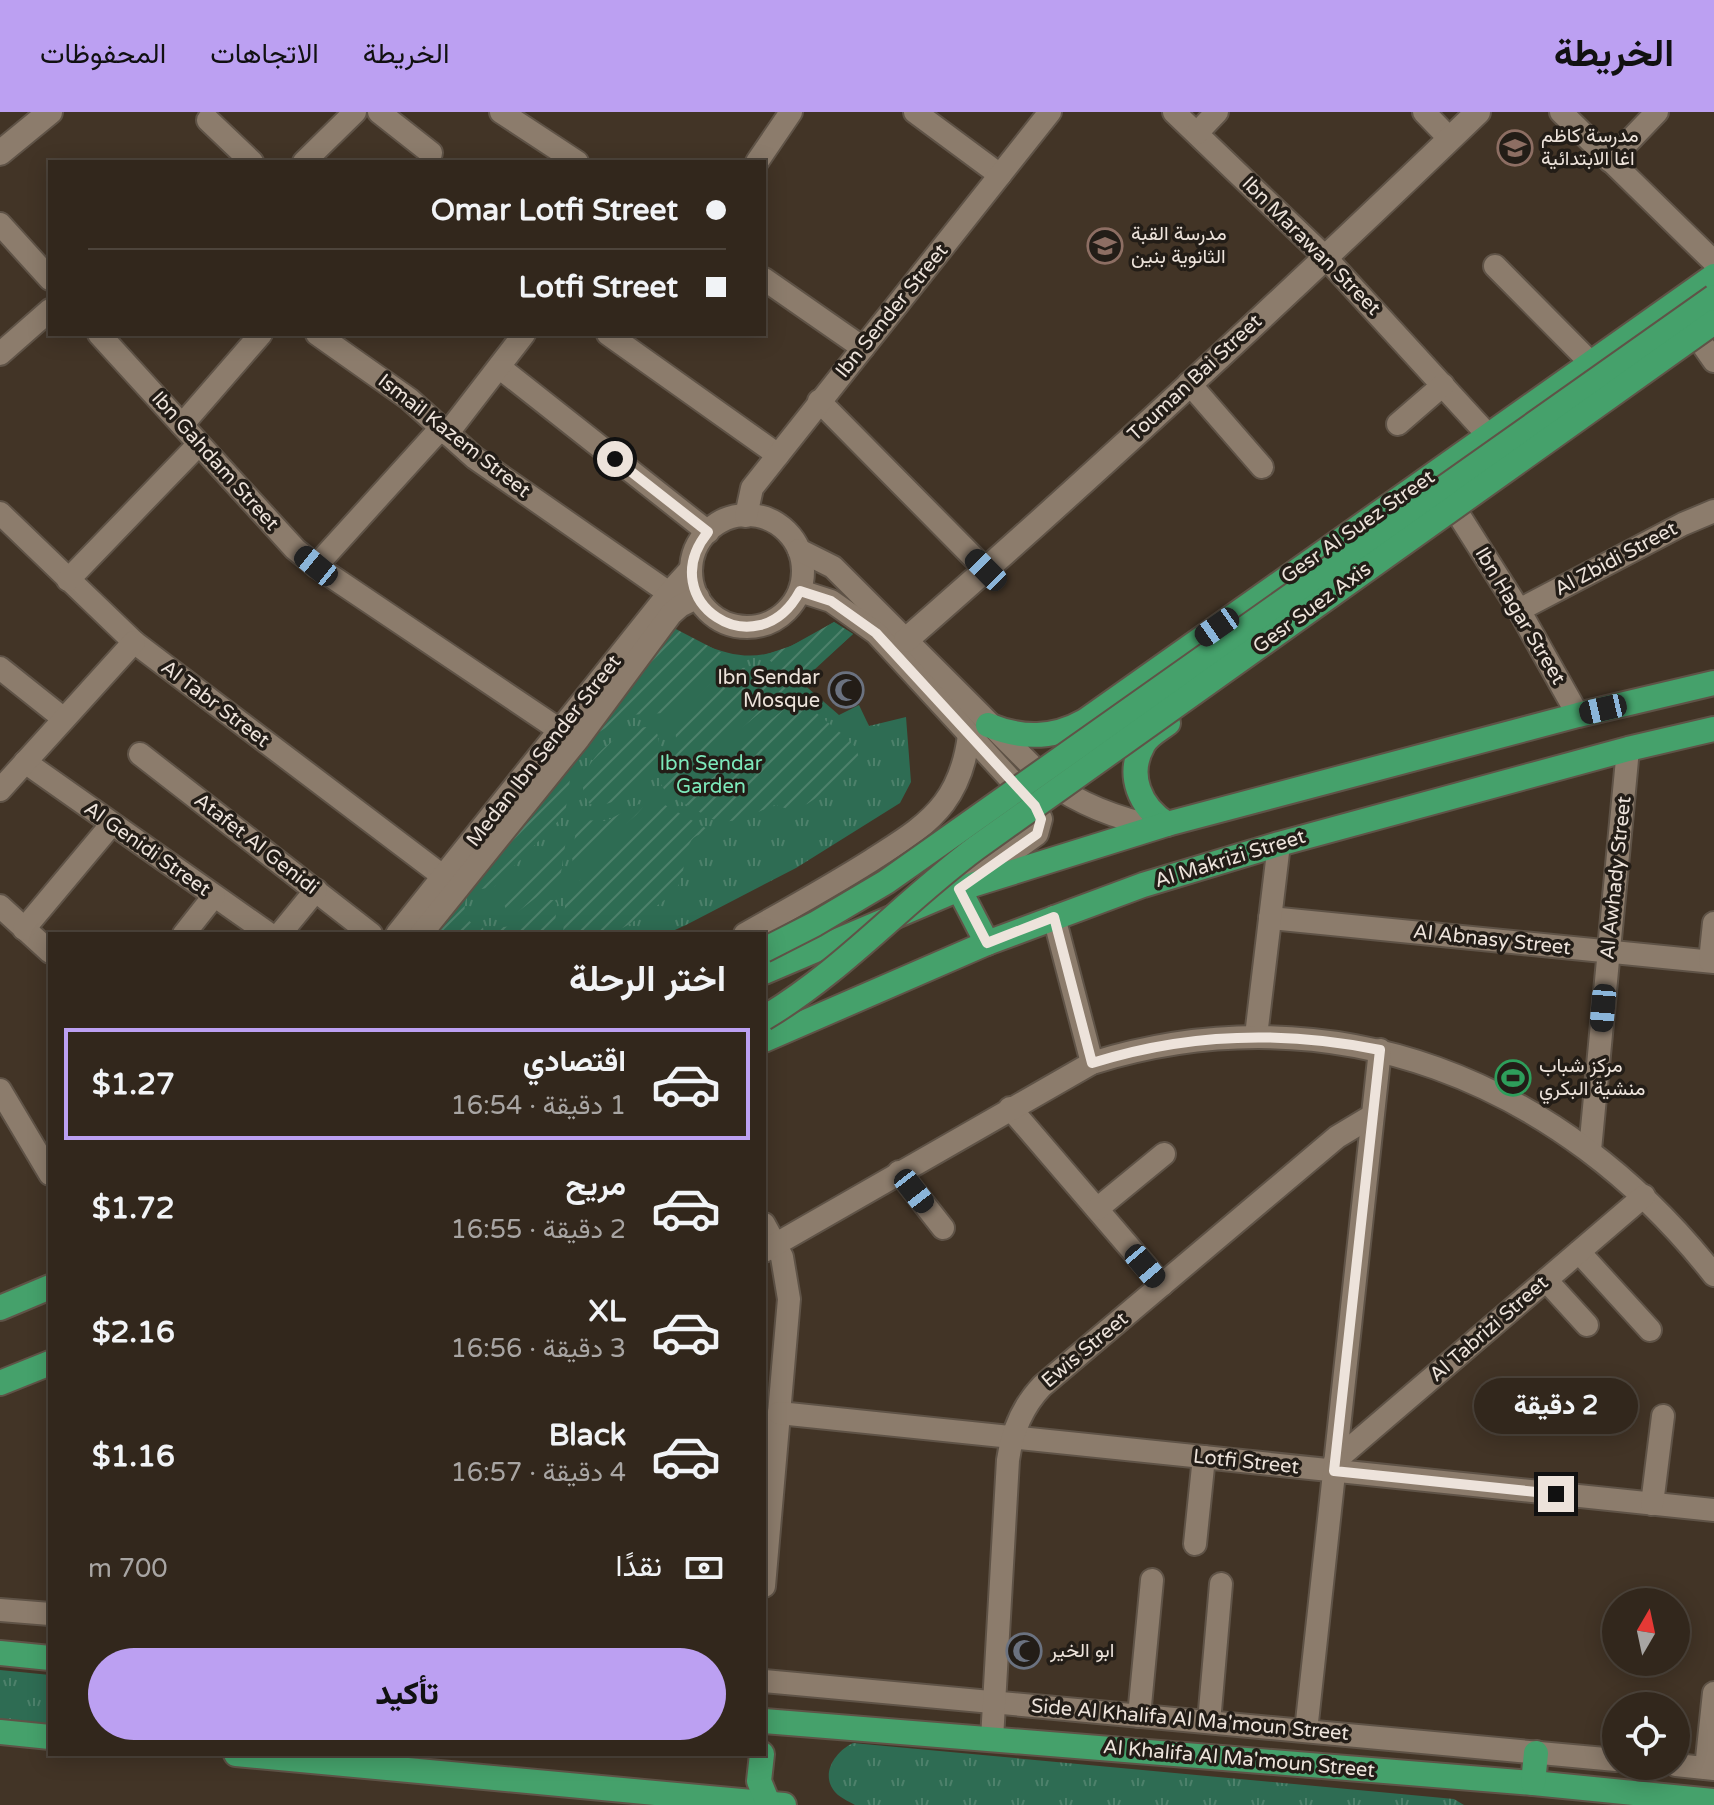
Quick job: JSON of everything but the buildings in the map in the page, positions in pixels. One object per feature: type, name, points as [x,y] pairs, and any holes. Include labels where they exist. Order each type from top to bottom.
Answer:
[{"type":"main road","name":"Gesr Al Suez Street","points":[[979,730],[1048,735],[1074,727],[1714,276]]},
{"type":"main road","name":"Gesr Suez Axis","points":[[766,949],[886,882],[1714,297]]},
{"type":"main road","name":"Gesr Suez Axis","points":[[766,1017],[835,969],[926,887],[976,848],[1709,331]]},
{"type":"main road","points":[[1094,714],[1092,725],[1095,737],[1102,746],[1123,754],[1135,751],[1151,735],[1460,517],[1709,331]]},
{"type":"main road","points":[[766,971],[959,889],[1163,825],[1578,715],[1714,683]]},
{"type":"main road","name":"Al Makrizi Street","points":[[766,1039],[987,943],[1158,880],[1628,749],[1714,729]]},
{"type":"main road","points":[[1144,743],[1135,768],[1138,790],[1149,810],[1163,825]]},
{"type":"main road","points":[[959,889],[987,943]]},
{"type":"main road","points":[[0,1308],[48,1288]]},
{"type":"main road","points":[[0,1383],[48,1364]]},
{"type":"main road","points":[[0,1653],[48,1658]]},
{"type":"main road","name":"Al Khalifa Al Ma'moun Street","points":[[766,1721],[1533,1783],[1714,1801]]},
{"type":"main road","points":[[766,1747],[773,1736],[793,1724]]},
{"type":"main road","points":[[0,1732],[48,1737]]},
{"type":"main road","points":[[1533,1783],[1536,1753]]},
{"type":"main road","points":[[260,1756],[776,1804]]},
{"type":"main road","points":[[471,1774],[484,1756]]},
{"type":"main road","points":[[762,1756],[759,1781],[776,1804]]},
{"type":"street","points":[[0,153],[50,112]]},
{"type":"street","points":[[306,160],[355,112]]},
{"type":"street","points":[[379,112],[431,153]]},
{"type":"street","points":[[758,160],[791,112]]},
{"type":"street","points":[[915,112],[1000,175]]},
{"type":"street","name":"Ibn Sender Street","points":[[746,516],[752,488],[1050,112]]},
{"type":"street","name":"Ibn Marawan Street","points":[[1174,112],[1326,258],[1487,434]]},
{"type":"street","points":[[1197,133],[1217,112]]},
{"type":"street","points":[[1424,112],[1450,139]]},
{"type":"street","name":"Touman Bai Street","points":[[906,640],[1326,258],[1478,112]]},
{"type":"street","points":[[1561,112],[1714,262]]},
{"type":"street","points":[[1610,161],[1657,112]]},
{"type":"street","points":[[504,113],[574,160]]},
{"type":"street","points":[[208,120],[250,160]]},
{"type":"street","points":[[0,224],[48,277]]},
{"type":"street","points":[[1495,266],[1590,362]]},
{"type":"street","points":[[766,280],[863,348]]},
{"type":"street","points":[[0,354],[48,312]]},
{"type":"street","points":[[1709,331],[1714,361]]},
{"type":"street","points":[[182,425],[259,336]]},
{"type":"street","name":"Ismail Kazem Street","points":[[320,336],[409,399],[475,458],[669,593]]},
{"type":"street","points":[[316,566],[444,431],[522,336]]},
{"type":"street","points":[[611,336],[778,455]]},
{"type":"street","name":"Ibn Gahdam Street","points":[[110,338],[182,425],[273,526],[316,566],[477,677],[568,735]]},
{"type":"street","points":[[499,367],[708,532]]},
{"type":"street","points":[[1189,383],[1262,467]]},
{"type":"street","points":[[1398,424],[1443,385]]},
{"type":"street","points":[[819,401],[986,570]]},
{"type":"street","points":[[68,580],[199,444]]},
{"type":"street","name":"Al Zbidi Street","points":[[1519,610],[1683,524],[1714,511]]},
{"type":"street","name":"Al Tabr Street","points":[[0,513],[134,642],[444,877]]},
{"type":"street","points":[[746,516],[772,521],[793,538],[804,571],[800,591],[793,604],[772,622],[744,627],[717,618],[706,609],[698,597],[691,569],[699,543],[708,532],[719,523],[746,516]]},
{"type":"street","name":"Ibn Hagar Street","points":[[1460,517],[1519,610],[1578,715]]},
{"type":"street","points":[[799,550],[833,567],[906,640],[979,730],[1035,806],[1041,819],[1032,839],[959,889]]},
{"type":"street","name":"Medan Ibn Sender Street","points":[[422,932],[669,593],[691,569]]},
{"type":"street","points":[[800,591],[831,601],[862,621],[979,730],[1065,794],[1109,815],[1163,825]]},
{"type":"street","name":"Medan Ibn Sender Street","points":[[399,932],[671,614],[698,597]]},
{"type":"street","points":[[0,790],[134,642]]},
{"type":"street","points":[[0,668],[64,719]]},
{"type":"street","points":[[749,932],[842,879],[932,817],[955,786],[966,753],[979,730]]},
{"type":"street","name":"Al Awhady Street","points":[[1590,1150],[1628,749]]},
{"type":"street","name":"Atafet Al Genidi","points":[[140,754],[368,932]]},
{"type":"street","name":"Al Genidi Street","points":[[25,762],[266,932]]},
{"type":"street","points":[[1041,819],[1058,812],[1065,794]]},
{"type":"street","points":[[24,929],[111,825]]},
{"type":"street","points":[[1256,1036],[1279,844]]},
{"type":"street","points":[[282,932],[316,890]]},
{"type":"street","points":[[186,932],[214,896]]},
{"type":"street","points":[[0,906],[48,950]]},
{"type":"street","points":[[1054,917],[1092,1063]]},
{"type":"street","name":"Al Abnasy Street","points":[[1270,918],[1712,961]]},
{"type":"street","points":[[1712,961],[1714,923]]},
{"type":"street","points":[[766,1563],[789,1299],[786,1271],[770,1248],[1092,1063],[1168,1044],[1256,1036],[1318,1039],[1417,1060],[1490,1089],[1547,1120],[1590,1150],[1644,1196],[1714,1275]]},
{"type":"street","points":[[1306,1731],[1380,1050]]},
{"type":"street","points":[[0,1090],[48,1171]]},
{"type":"street","points":[[1010,1108],[1162,1285]]},
{"type":"street","name":"Ewis Street","points":[[992,1739],[1008,1460],[1012,1437],[1027,1404],[1042,1386],[1337,1137],[1372,1116]]},
{"type":"street","points":[[1097,1209],[1164,1154]]},
{"type":"street","points":[[899,1172],[943,1228]]},
{"type":"street","name":"Al Tabrizi Street","points":[[1334,1466],[1644,1196]]},
{"type":"street","points":[[1579,1252],[1650,1330]]},
{"type":"street","points":[[1546,1280],[1587,1325]]},
{"type":"street","name":"Lotfi Street","points":[[779,1413],[1204,1457],[1334,1466],[1714,1510]]},
{"type":"street","points":[[1652,1504],[1663,1416]]},
{"type":"street","points":[[1195,1544],[1204,1457]]},
{"type":"street","points":[[1139,1716],[1152,1580]]},
{"type":"street","points":[[1209,1722],[1221,1584]]},
{"type":"street","points":[[0,1610],[48,1614]]},
{"type":"street","name":"Side Al Khalifa Al Ma'moun Street","points":[[766,1681],[1602,1759]]},
{"type":"street","points":[[1690,1767],[1710,1769],[1714,1693]]},
{"type":"green space","name":"Ibn Sendar Garden","points":[[834,622],[853,634],[801,682],[839,715],[859,705],[869,726],[906,717],[911,782],[900,803],[796,868],[670,932],[436,932],[587,737],[701,643],[738,655],[755,655],[770,653],[801,641]]},
{"type":"green space","points":[[834,622],[853,634],[797,684],[768,659],[767,654],[791,646]]},
{"type":"green space","points":[[670,626],[722,653],[720,660],[665,713],[627,715],[591,737]]},
{"type":"green space","points":[[735,668],[765,671],[790,688],[665,791],[660,782],[675,746],[672,723],[720,674]]},
{"type":"green space","points":[[798,698],[856,748],[860,761],[854,773],[807,804],[788,809],[775,805],[739,820],[722,822],[712,819],[678,800],[678,794]]},
{"type":"green space","points":[[646,727],[656,731],[659,744],[651,771],[641,783],[616,801],[603,805],[590,804],[584,792],[588,767],[608,744]]},
{"type":"green space","points":[[582,750],[571,773],[565,814],[494,887],[475,890],[466,899],[467,918],[483,927],[484,932],[436,932]]},
{"type":"green space","points":[[639,804],[643,807],[636,815],[580,863],[573,863],[577,822],[606,821]]},
{"type":"green space","points":[[665,805],[709,830],[692,839],[676,889],[644,915],[614,932],[563,932],[566,892]]},
{"type":"green space","points":[[568,827],[560,879],[515,914],[508,914],[503,902],[505,894]]},
{"type":"green space","points":[[550,900],[557,903],[554,932],[494,932],[495,928],[513,926]]},
{"type":"green space","points":[[0,1670],[48,1675],[48,1726],[0,1721]]},
{"type":"green space","points":[[853,1743],[1454,1799],[1464,1805],[855,1805],[838,1795],[829,1781],[835,1759]]},
{"type":"place","name":"مدرسة كاظم اغا الابتدائية","points":[[1515,148]]},
{"type":"place","name":"مدرسة القبة الثانوية بنين","points":[[1105,246]]},
{"type":"place","name":"Ibn Sendar Mosque","points":[[846,690]]},
{"type":"place","name":"مركز شباب منشية البكري","points":[[1513,1078]]},
{"type":"place","name":"ابو الخير","points":[[1024,1651]]},
{"type":"route","points":[[615,459],[708,532],[699,543],[691,569],[694,588],[706,609],[717,618],[744,627],[772,622],[784,614],[800,591],[831,601],[876,633],[1035,806],[1041,819],[1037,834],[959,889],[987,943],[1054,917],[1092,1063],[1157,1046],[1223,1037],[1318,1039],[1380,1050],[1334,1471],[1556,1494]]}]
